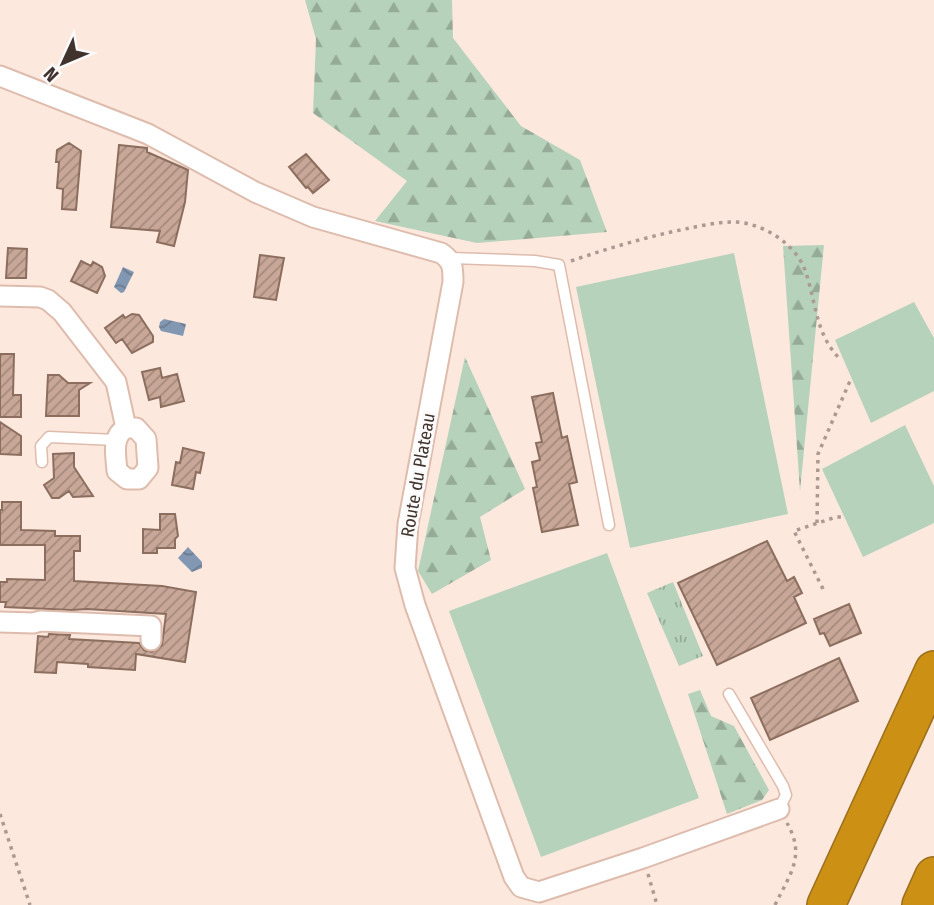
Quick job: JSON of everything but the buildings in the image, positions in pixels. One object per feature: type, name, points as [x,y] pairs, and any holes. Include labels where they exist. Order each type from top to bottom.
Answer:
[{"type":"highway","points":[[826,905],[934,670]]},
{"type":"highway","points":[[841,905],[934,704]]},
{"type":"highway","points":[[921,905],[934,876]]},
{"type":"street","points":[[0,76],[148,134],[255,192],[313,217],[441,253],[450,258]]},
{"type":"street","name":"Route du Plateau","points":[[450,258],[453,282],[408,524],[405,568],[409,586],[517,883],[527,890],[538,892],[779,809]]},
{"type":"street","points":[[0,296],[48,300],[62,312],[116,382],[121,434]]},
{"type":"street","points":[[0,622],[151,626],[151,640]]},
{"type":"lane","points":[[450,258],[535,261],[559,265],[609,525]]},
{"type":"lane","points":[[42,462],[41,446],[49,437],[121,434]]},
{"type":"lane","points":[[729,694],[783,786],[786,795],[779,809]]},
{"type":"path","points":[[559,265],[639,239],[677,231],[734,221],[752,225],[776,236],[792,248],[804,269],[821,332],[840,359]]},
{"type":"path","points":[[817,523],[818,454],[850,381]]},
{"type":"path","points":[[823,589],[794,531],[841,517]]},
{"type":"path","points":[[775,905],[796,863],[797,848],[779,809]]},
{"type":"path","points":[[0,814],[30,905]]},
{"type":"path","points":[[643,858],[657,905]]},
{"type":"green space","points":[[305,0],[452,0],[453,38],[521,126],[580,160],[607,232],[477,243],[375,221],[407,181],[313,113],[316,39]]},
{"type":"green space","points":[[824,245],[800,491],[783,246]]},
{"type":"green space","points":[[734,253],[788,514],[630,548],[576,287]]},
{"type":"green space","points":[[914,302],[934,338],[934,391],[871,423],[835,340]]},
{"type":"green space","points":[[465,357],[525,489],[480,517],[491,560],[432,594],[418,571]]},
{"type":"green space","points":[[905,425],[934,486],[934,523],[863,557],[822,469]]},
{"type":"green space","points":[[607,553],[699,798],[541,857],[449,611]]},
{"type":"green space","points":[[673,582],[703,656],[679,666],[647,593]]},
{"type":"green space","points":[[700,690],[711,716],[734,726],[769,790],[762,800],[727,814],[688,694]]},
{"type":"water","points":[[123,267],[134,272],[121,293],[114,287]]},
{"type":"water","points":[[164,319],[186,324],[183,336],[161,331],[160,322]]},
{"type":"water","points":[[188,547],[202,562],[202,568],[192,572],[178,558]]}]
